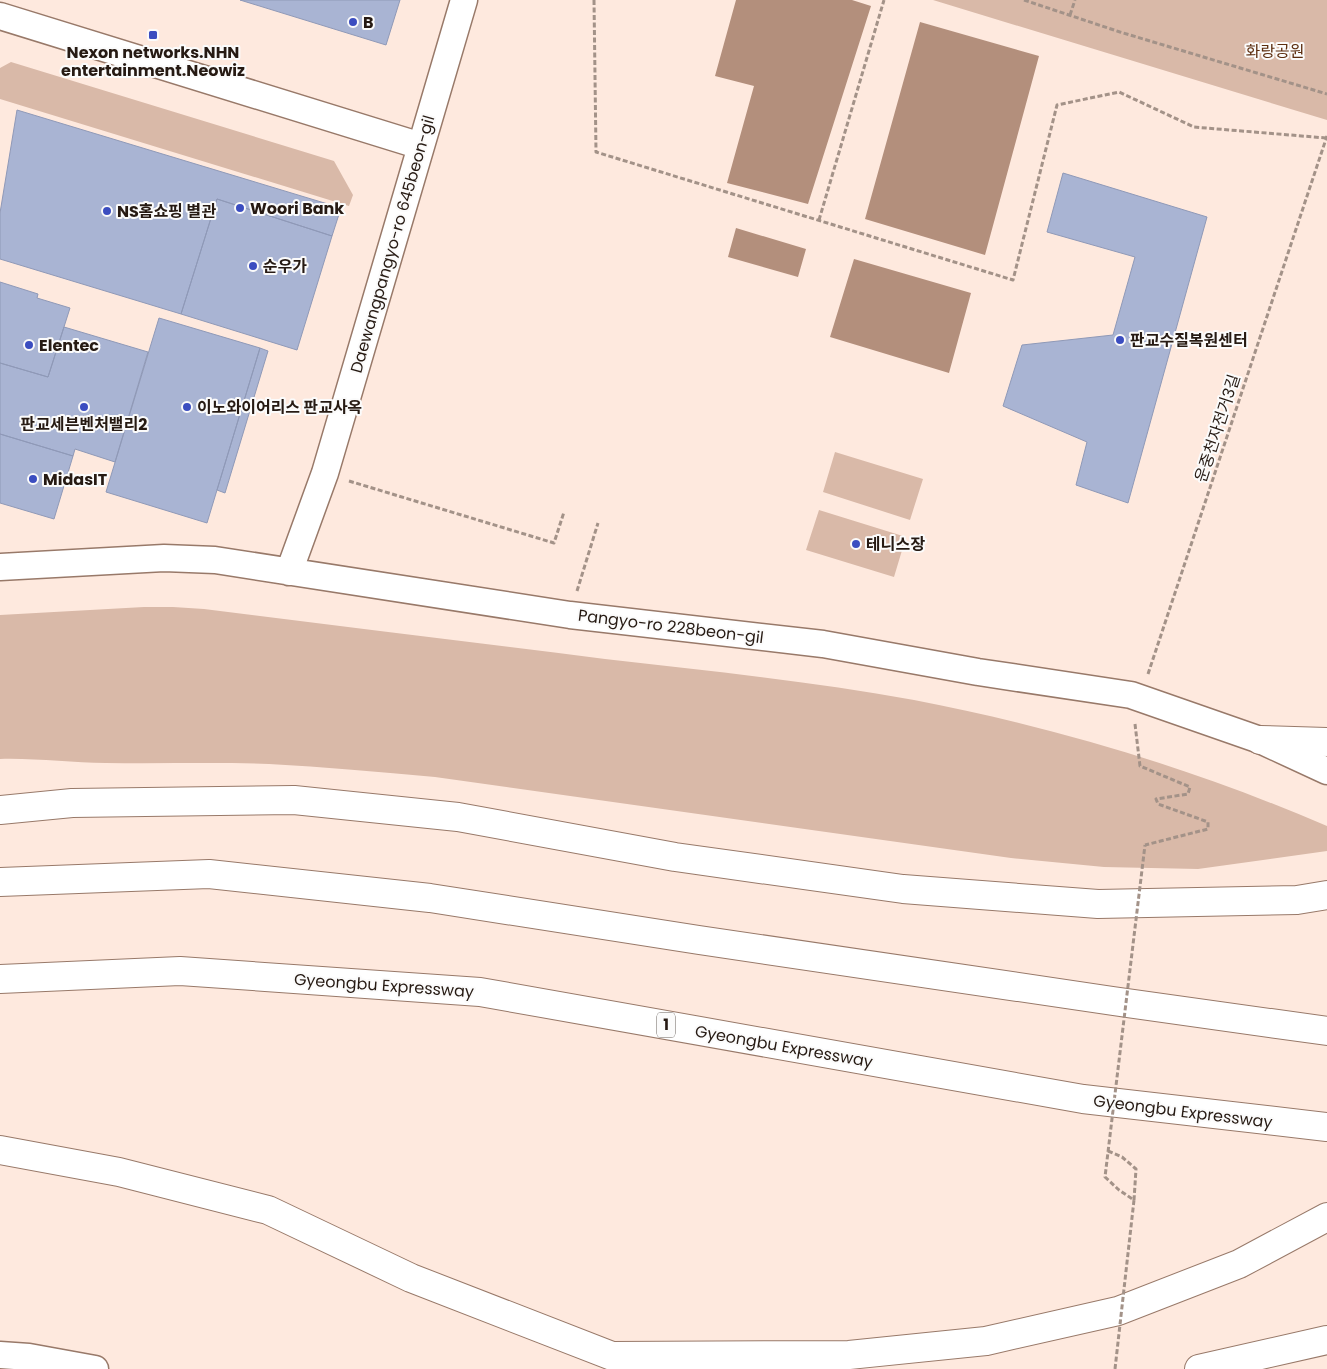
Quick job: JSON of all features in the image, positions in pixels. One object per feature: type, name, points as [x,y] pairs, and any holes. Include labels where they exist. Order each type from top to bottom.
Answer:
[{"type":"highway","points":[[1260,740],[1327,742]]},
{"type":"highway","points":[[0,810],[72,803],[294,800],[458,817],[675,857],[903,889],[1098,904],[1297,900],[1327,895]]},
{"type":"highway","points":[[0,882],[209,874],[430,898],[1112,1002],[1327,1031]]},
{"type":"highway","name":"Gyeongbu Expressway","points":[[0,979],[180,971],[480,992],[1083,1099],[1327,1127]]},
{"type":"highway","points":[[0,1150],[119,1172],[268,1210],[411,1278],[612,1356],[661,1369]]},
{"type":"highway","points":[[612,1356],[849,1355],[986,1341],[1118,1311],[1239,1264],[1327,1217]]},
{"type":"highway","points":[[1199,1369],[1327,1340]]},
{"type":"street","name":"Daewangpangyo-ro 645beon-gil","points":[[289,572],[325,474],[464,0]]},
{"type":"street","points":[[0,16],[421,146]]},
{"type":"street","name":"Pangyo-ro 228beon-gil","points":[[0,567],[164,558],[215,560],[570,615],[823,644],[978,672],[1131,696],[1260,740],[1327,771]]},
{"type":"street","points":[[0,1356],[29,1358],[95,1369]]},
{"type":"path","points":[[594,0],[596,152],[1013,280],[1058,105],[1119,92],[1194,126],[1327,137]]},
{"type":"path","points":[[818,220],[884,0]]},
{"type":"path","points":[[1024,0],[1327,94]]},
{"type":"path","points":[[1070,15],[1075,0]]},
{"type":"path","name":"운중천자전거3길","points":[[1131,696],[1149,672],[1327,137]]},
{"type":"path","points":[[325,474],[554,543],[564,512]]},
{"type":"path","points":[[570,615],[598,522]]},
{"type":"path","points":[[1131,696],[1140,766],[1190,787],[1188,794],[1156,799],[1158,804],[1208,822],[1208,829],[1145,845],[1105,1177],[1134,1200]]},
{"type":"path","points":[[1108,1151],[1122,1157],[1136,1169],[1115,1369]]},
{"type":"green space","name":"화랑공원","points":[[933,0],[1327,0],[1327,120]]},
{"type":"green space","points":[[11,62],[334,161],[353,195],[349,206],[0,99],[0,68]]},
{"type":"green space","name":"테니스장","points":[[835,452],[923,479],[910,520],[823,492]]},
{"type":"green space","name":"테니스장","points":[[819,510],[906,537],[894,577],[806,550]]},
{"type":"green space","points":[[144,607],[204,609],[760,677],[914,700],[1020,723],[1072,737],[1175,768],[1226,786],[1327,826],[1327,851],[1198,869],[1104,867],[1011,858],[435,777],[269,764],[93,763],[0,759],[0,615]]},
{"type":"shaded area","points":[[736,0],[852,0],[871,6],[808,204],[727,183],[754,86],[715,76]]},
{"type":"shaded area","points":[[920,22],[1039,56],[985,255],[865,219]]},
{"type":"shaded area","points":[[736,228],[806,249],[798,277],[728,257]]},
{"type":"shaded area","points":[[854,259],[971,293],[949,373],[830,337]]},
{"type":"building","name":"B","points":[[240,0],[400,0],[386,45]]},
{"type":"building","name":"NS홈쇼핑 별관","points":[[17,110],[341,208],[332,236],[217,199],[181,314],[0,259],[0,213]]},
{"type":"building","name":"판교수질복원센터","points":[[1063,173],[1207,217],[1128,503],[1076,485],[1087,442],[1003,406],[1022,345],[1113,335],[1135,257],[1047,232]]},
{"type":"building","points":[[217,199],[332,236],[297,350],[181,314]]},
{"type":"building","name":"Elentec","points":[[0,282],[38,294],[37,298],[70,308],[48,377],[0,363]]},
{"type":"building","name":"이노와이어리스 판교사옥","points":[[159,318],[260,348],[207,523],[106,492]]},
{"type":"building","points":[[64,327],[148,352],[115,462],[75,449],[73,456],[0,434],[0,363],[48,377]]},
{"type":"building","points":[[260,348],[268,351],[225,493],[217,490]]},
{"type":"building","name":"MidasIT","points":[[0,434],[73,456],[54,519],[0,503]]},
{"type":"place","name":"B","points":[[353,22]]},
{"type":"place","name":"Nexon networks.NHN entertainment.Neowiz","points":[[153,35]]},
{"type":"place","name":"Woori Bank","points":[[240,208]]},
{"type":"place","name":"NS홈쇼핑 별관","points":[[107,211]]},
{"type":"place","name":"순우가","points":[[253,266]]},
{"type":"place","name":"판교수질복원센터","points":[[1120,340]]},
{"type":"place","name":"Elentec","points":[[29,345]]},
{"type":"place","name":"판교세븐벤처밸리2","points":[[84,407]]},
{"type":"place","name":"이노와이어리스 판교사옥","points":[[187,407]]},
{"type":"place","name":"MidasIT","points":[[33,479]]},
{"type":"place","name":"테니스장","points":[[856,544]]}]
